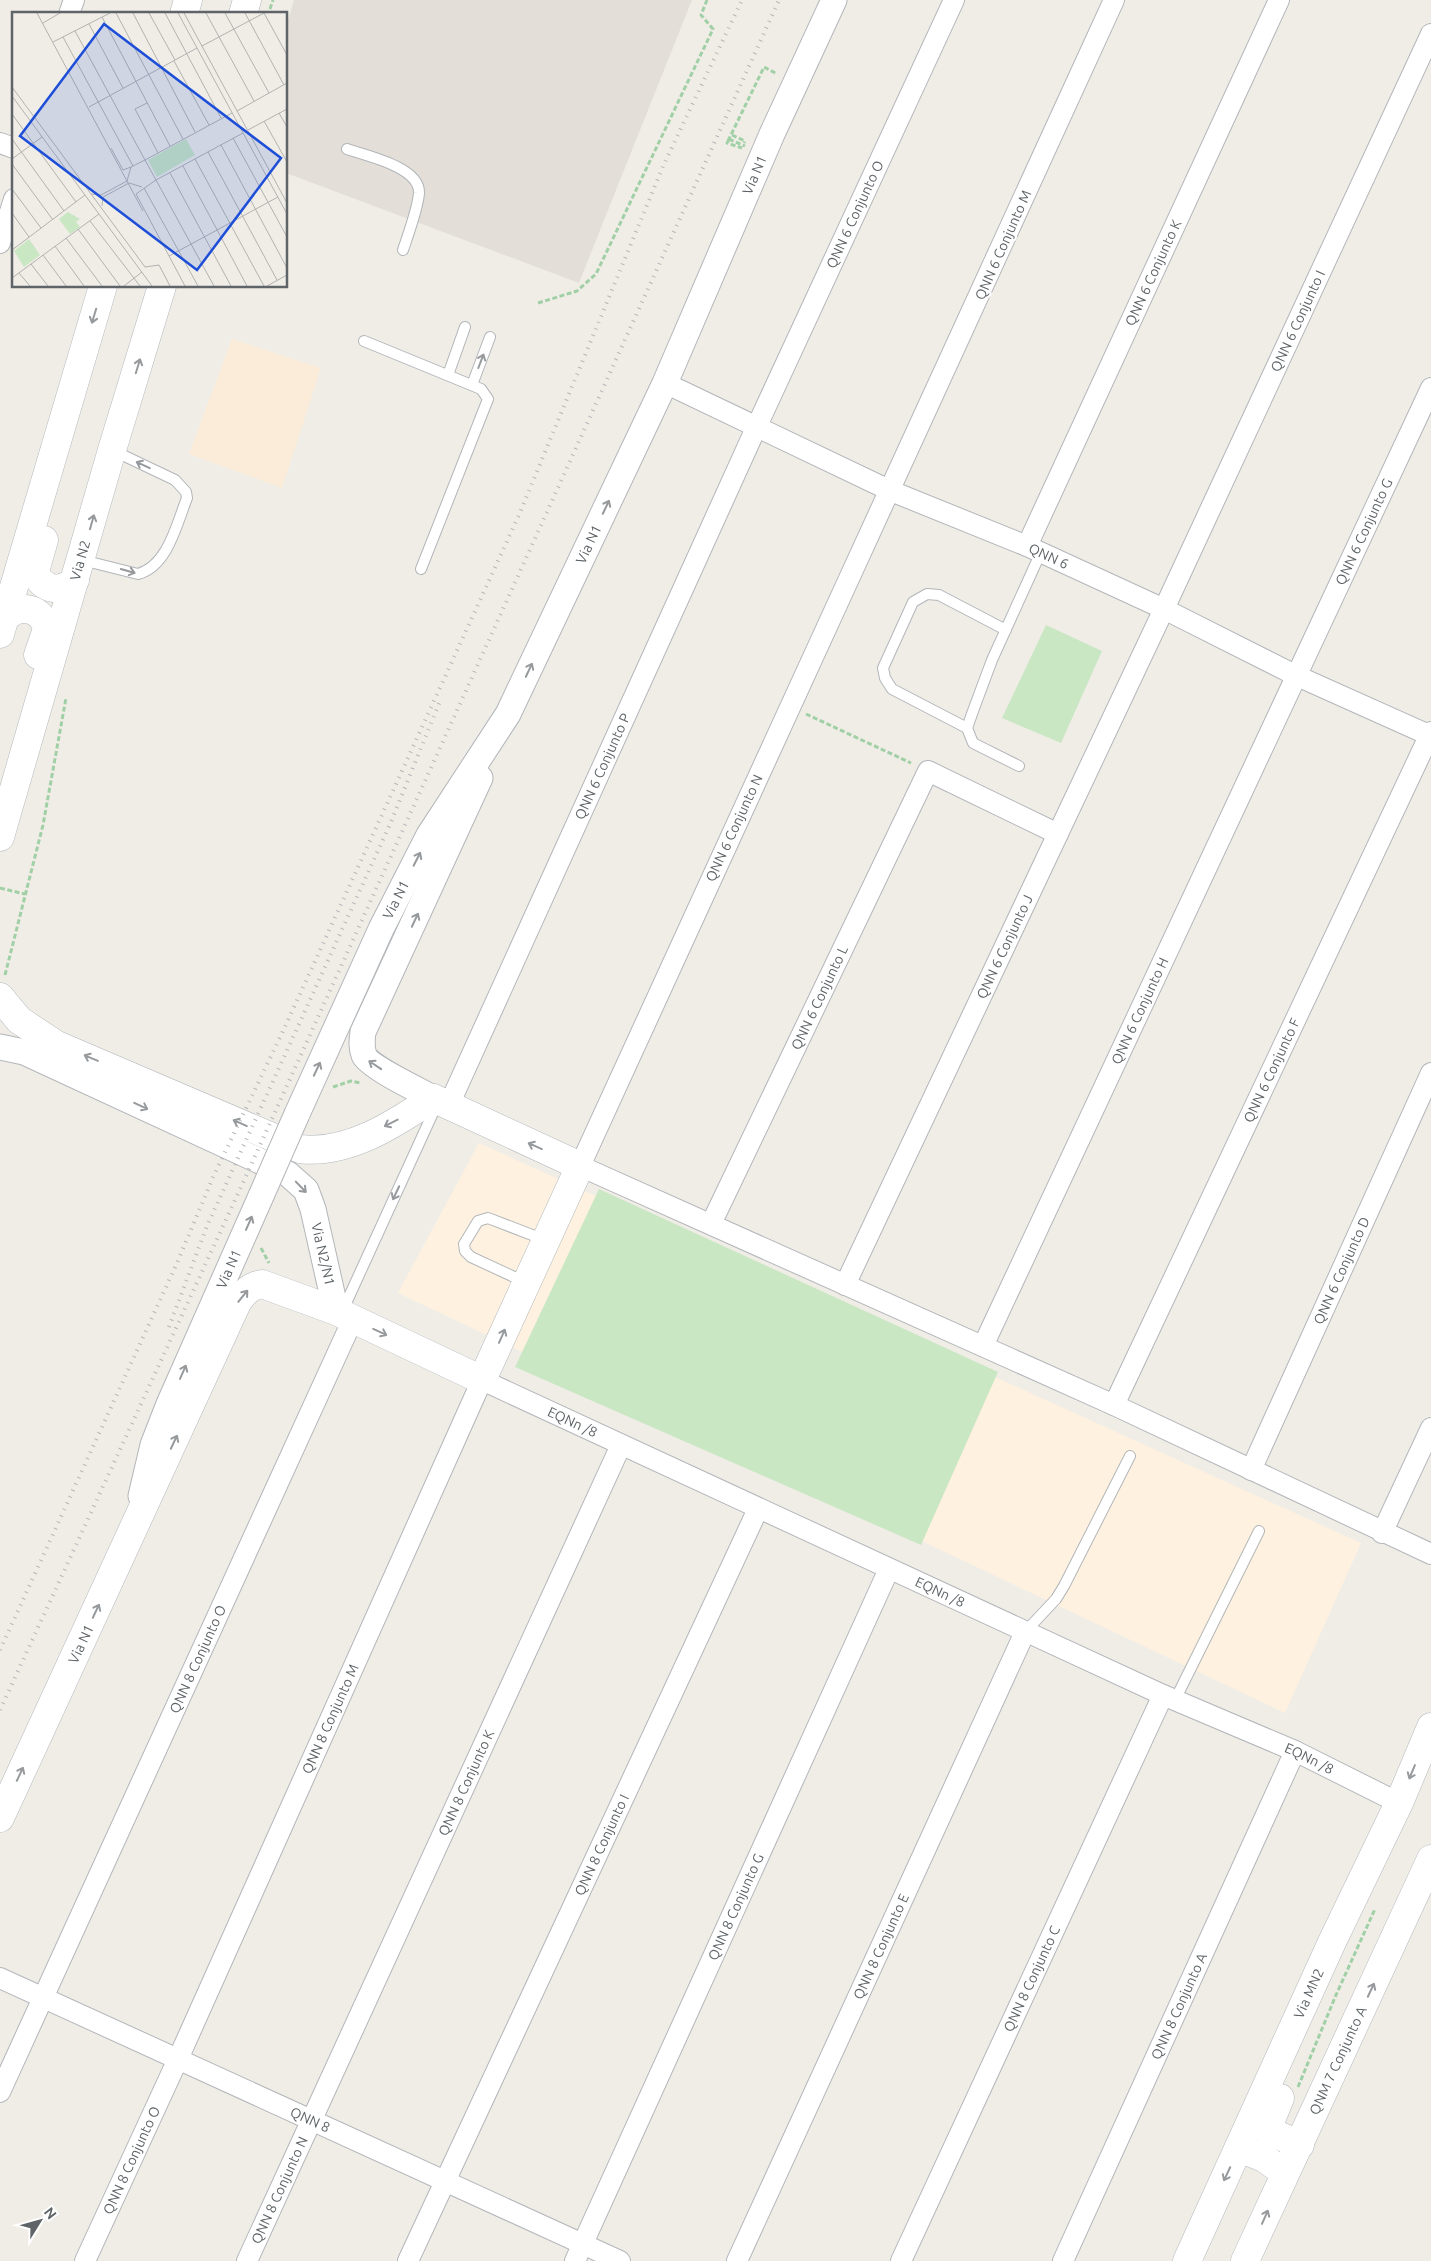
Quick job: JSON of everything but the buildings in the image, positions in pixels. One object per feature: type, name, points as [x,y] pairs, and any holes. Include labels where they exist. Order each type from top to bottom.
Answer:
[{"type":"main road","points":[[2,626],[102,288]]},
{"type":"main road","name":"Via N2","points":[[0,836],[112,450],[161,288]]},
{"type":"main road","points":[[78,570],[64,588],[50,588],[40,581],[35,570],[69,451],[82,356]]},
{"type":"main road","points":[[0,836],[13,735],[47,629],[42,617],[32,610],[17,609],[2,626]]},
{"type":"main road","points":[[2,987],[19,1020],[56,1044],[300,1149],[318,1151],[342,1146],[440,1102],[580,1166],[482,1380],[343,1315]]},
{"type":"main road","name":"Via N2/N1","points":[[139,1518],[238,1301],[245,1291],[253,1285],[262,1284],[343,1315]]},
{"type":"main road","name":"Via N1","points":[[0,1818],[139,1518]]},
{"type":"main road","name":"Via MN2","points":[[1187,2261],[1332,1942],[1398,1803],[1431,1727]]},
{"type":"main road","name":"QNM 7 Conjunto A","points":[[1245,2261],[1431,1859]]},
{"type":"main road","points":[[1300,2145],[1267,2130],[1313,2012],[1332,1942]]},
{"type":"main road","points":[[1239,2148],[1264,2158],[1285,2173]]},
{"type":"street","name":"Via N1","points":[[139,1518],[143,1486],[156,1437],[297,1114],[381,929],[429,835],[508,714],[665,383],[834,0]]},
{"type":"street","name":"QNN 6 Conjunto O","points":[[756,428],[954,0]]},
{"type":"street","name":"QNN 6 Conjunto M","points":[[891,491],[1114,0]]},
{"type":"street","name":"QNN 6 Conjunto K","points":[[1034,549],[1279,0]]},
{"type":"street","name":"QNN 6 Conjunto I","points":[[1164,609],[1431,34]]},
{"type":"street","points":[[0,243],[12,205]]},
{"type":"street","name":"QNN 6","points":[[665,383],[891,491],[1034,549],[1164,609],[1295,675],[1431,734]]},
{"type":"street","name":"QNN 6 Conjunto G","points":[[1295,675],[1377,506],[1431,388]]},
{"type":"street","name":"QNN 6 Conjunto P","points":[[440,1102],[756,428]]},
{"type":"street","name":"QNN 6 Conjunto N","points":[[580,1166],[790,706],[891,491]]},
{"type":"street","name":"QNN 6 Conjunto J","points":[[845,1284],[1164,609]]},
{"type":"street","name":"QNN 6 Conjunto H","points":[[983,1346],[1295,675]]},
{"type":"street","points":[[440,1102],[373,1065],[364,1057],[361,1044],[363,1032],[472,799],[508,714]]},
{"type":"street","name":"QNN 6 Conjunto F","points":[[1114,1405],[1431,734]]},
{"type":"street","points":[[928,771],[1058,834]]},
{"type":"street","name":"QNN 6 Conjunto L","points":[[711,1224],[928,771]]},
{"type":"street","name":"Via N2/N1","points":[[0,1047],[24,1052],[288,1174],[306,1190],[343,1315]]},
{"type":"street","name":"QNN 6 Conjunto D","points":[[1251,1470],[1431,1073]]},
{"type":"street","points":[[580,1166],[1114,1405],[1382,1533],[1431,1554]]},
{"type":"street","name":"QNN 8 Conjunto O","points":[[0,2092],[44,1998],[343,1315]]},
{"type":"street","name":"EQNn /8","points":[[482,1380],[1169,1698],[1295,1751],[1398,1803]]},
{"type":"street","name":"QNN 8 Conjunto M","points":[[178,2059],[482,1380]]},
{"type":"street","points":[[1382,1533],[1431,1428]]},
{"type":"street","name":"QNN 8 Conjunto K","points":[[312,2120],[621,1445]]},
{"type":"street","name":"QNN 8 Conjunto I","points":[[408,2261],[758,1509]]},
{"type":"street","name":"QNN 8 Conjunto G","points":[[579,2253],[889,1569]]},
{"type":"street","name":"QNN 8 Conjunto E","points":[[737,2261],[1025,1632]]},
{"type":"street","name":"QNN 8 Conjunto C","points":[[901,2261],[1169,1698]]},
{"type":"street","name":"QNN 8 Conjunto A","points":[[1063,2261],[1295,1751]]},
{"type":"street","name":"QNN 8","points":[[0,1978],[445,2180],[579,2253],[620,2261]]},
{"type":"street","name":"QNN 8 Conjunto O","points":[[85,2261],[178,2059]]},
{"type":"street","name":"QNN 8 Conjunto N","points":[[246,2261],[312,2120]]},
{"type":"lane","points":[[347,149],[403,169],[415,181],[419,193],[404,250]]},
{"type":"lane","points":[[448,375],[465,328]]},
{"type":"lane","points":[[472,385],[490,337]]},
{"type":"lane","points":[[364,341],[481,389],[488,399],[421,569]]},
{"type":"lane","points":[[78,570],[138,574],[146,572],[163,556],[187,498],[186,492],[175,480],[112,450]]},
{"type":"lane","points":[[967,728],[992,660],[1006,630],[1034,549]]},
{"type":"lane","points":[[1006,630],[939,595],[927,594],[913,602],[883,668],[885,678],[892,689],[967,728],[973,743],[1019,766]]},
{"type":"lane","points":[[343,1315],[440,1102]]},
{"type":"lane","points":[[526,1283],[471,1256],[465,1251],[464,1244],[478,1221],[488,1218],[546,1240]]},
{"type":"lane","points":[[1025,1632],[1056,1598],[1064,1586],[1130,1456]]},
{"type":"lane","points":[[1169,1698],[1259,1531]]},
{"type":"path","points":[[538,303],[577,291],[596,274],[712,30],[701,14],[706,0]]},
{"type":"path","points":[[742,148],[727,143],[764,67],[796,83]]},
{"type":"path","points":[[732,135],[745,141]]},
{"type":"path","points":[[2,987],[43,825],[67,694]]},
{"type":"path","points":[[790,706],[928,771]]},
{"type":"path","points":[[0,888],[25,894]]},
{"type":"path","points":[[327,1091],[351,1081],[367,1086]]},
{"type":"path","points":[[259,1239],[264,1256],[274,1267]]},
{"type":"path","points":[[1296,2091],[1336,1995],[1376,1908]]},
{"type":"shaded area","points":[[294,0],[692,0],[579,283],[288,174],[288,20]]},
{"type":"shaded area","points":[[479,1143],[1361,1543],[1285,1713],[398,1293]]},
{"type":"green space","points":[[1046,625],[1102,651],[1061,743],[1002,718]]},
{"type":"green space","points":[[599,1189],[998,1372],[921,1545],[515,1367]]},
{"type":"sand","points":[[232,339],[321,368],[282,488],[189,454]]},
{"type":"railway","points":[[0,1650],[177,1263],[214,1175],[284,1029],[519,515],[664,164],[742,0]]},
{"type":"railway","points":[[0,1710],[241,1187],[779,0]]},
{"type":"railway","points":[[169,1327],[207,1226],[391,822],[440,701]]}]
